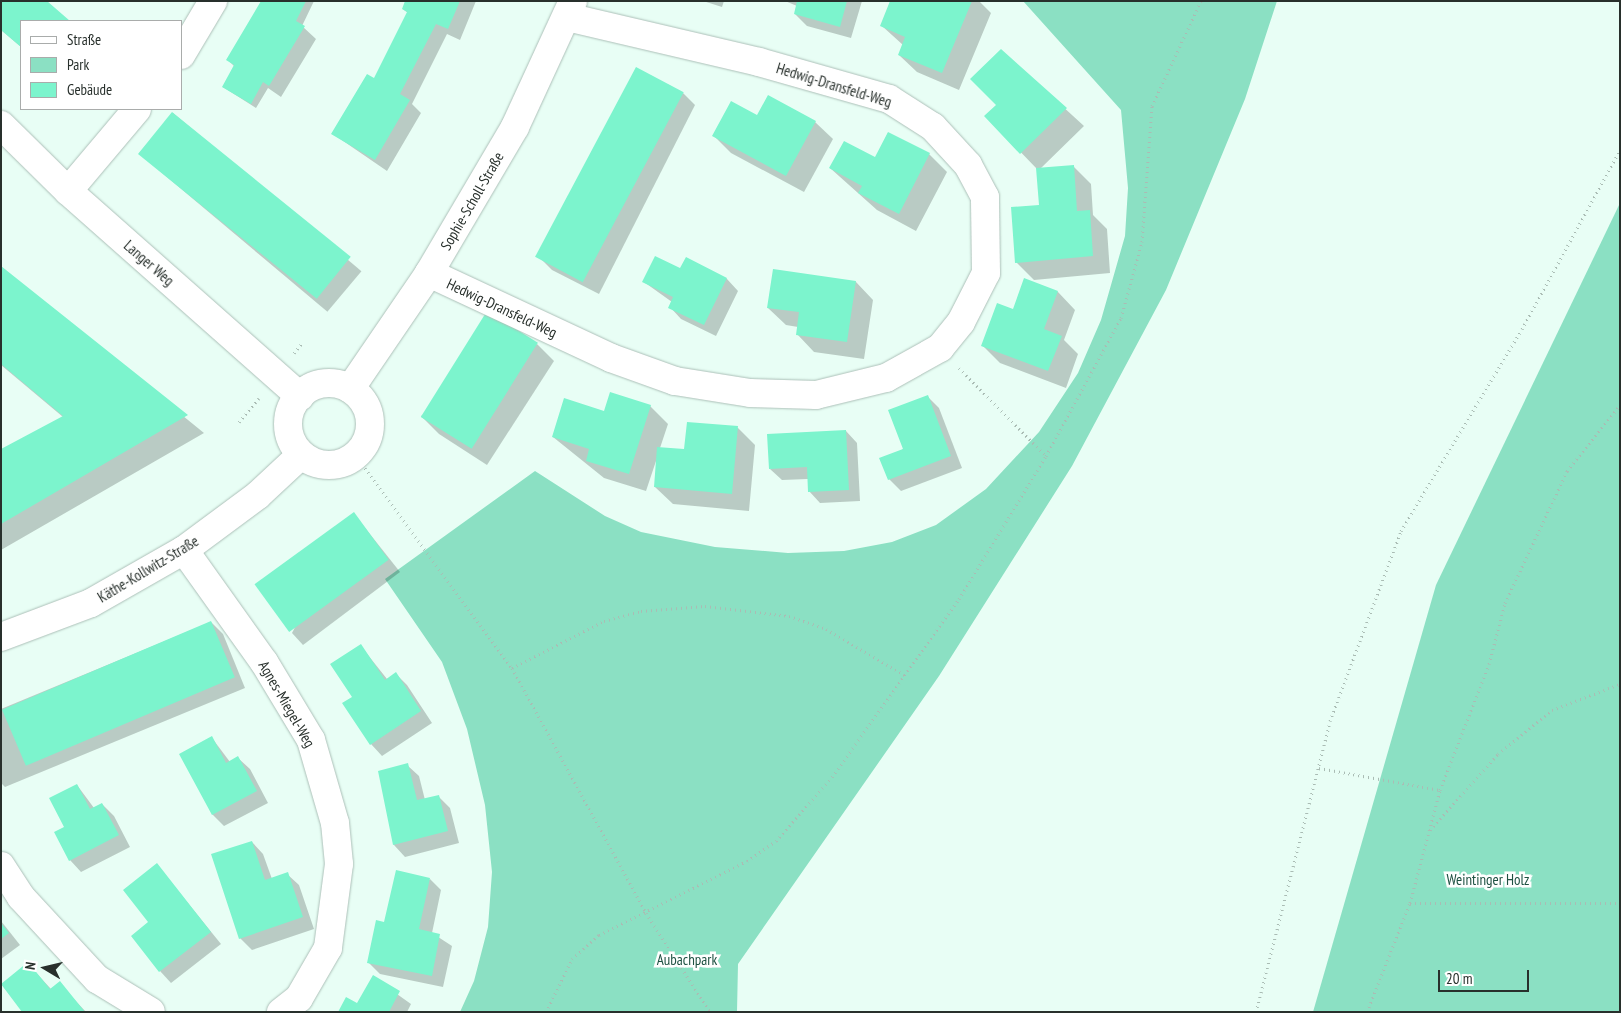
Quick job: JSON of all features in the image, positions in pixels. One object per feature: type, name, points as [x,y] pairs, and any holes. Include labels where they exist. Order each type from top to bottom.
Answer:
[{"type":"street","points":[[182,53],[213,1]]},
{"type":"street","name":"Sophie-Scholl-Straße","points":[[350,389],[429,274],[515,127],[570,9]]},
{"type":"street","name":"Hedwig-Dransfeld-Weg","points":[[429,274],[610,358],[676,381],[750,393],[816,395],[886,378],[940,348],[961,322],[986,273],[988,238],[985,197],[968,165],[933,127],[889,99],[570,9]]},
{"type":"street","points":[[68,191],[136,110]]},
{"type":"street","name":"Langer Weg","points":[[1,126],[68,191],[300,396]]},
{"type":"street","points":[[324,384],[350,389],[367,408],[370,421],[370,434],[356,456],[346,462],[322,465],[301,454],[293,444],[288,418],[300,396],[324,384]]},
{"type":"street","name":"Käthe-Kollwitz-Straße","points":[[1,637],[91,602],[184,550],[258,495],[301,454]]},
{"type":"street","name":"Agnes-Miegel-Weg","points":[[184,550],[264,662],[311,740],[335,823],[338,864],[328,948],[311,982],[281,1012]]},
{"type":"street","points":[[1,866],[21,897],[90,972],[151,1012]]},
{"type":"path","points":[[546,1012],[572,960],[598,935],[646,913],[748,861],[776,841],[832,777],[906,676],[1046,456],[1121,318],[1142,242],[1152,106],[1200,1]]},
{"type":"path","points":[[1256,1012],[1330,721],[1401,531],[1522,328],[1620,150]]},
{"type":"path","points":[[940,348],[1046,456]]},
{"type":"path","points":[[1367,1012],[1410,903],[1440,790],[1489,664],[1505,603],[1567,471],[1620,405]]},
{"type":"path","points":[[356,456],[512,668],[646,913],[710,1012]]},
{"type":"path","points":[[512,668],[604,621],[641,611],[705,606],[789,616],[826,629],[906,676]]},
{"type":"path","points":[[1429,830],[1498,754],[1552,710],[1620,684]]},
{"type":"path","points":[[1319,768],[1440,790]]},
{"type":"path","points":[[1410,903],[1620,903]]},
{"type":"green space","name":"Aubachpark","points":[[1023,1],[1277,1],[1245,99],[1166,290],[1072,466],[939,676],[738,964],[737,1012],[460,1012],[474,981],[488,927],[492,872],[485,805],[467,729],[442,662],[385,579],[535,471],[605,516],[641,532],[715,547],[788,553],[844,551],[892,542],[936,525],[986,489],[1039,432],[1078,373],[1101,320],[1125,236],[1128,188],[1121,110]]},
{"type":"green space","name":"Weintinger Holz","points":[[1620,203],[1620,1012],[1313,1012],[1436,585]]},
{"type":"building","points":[[1,1],[47,1],[69,20],[20,20],[20,46],[1,30]]},
{"type":"building","points":[[261,1],[306,1],[296,21],[305,26],[269,86],[263,82],[251,104],[222,87],[234,65],[226,60]]},
{"type":"building","points":[[405,1],[460,1],[448,29],[436,24],[400,94],[410,100],[375,160],[331,134],[367,74],[374,78],[407,12],[402,9]]},
{"type":"building","points":[[797,1],[847,1],[840,27],[794,14]]},
{"type":"building","points":[[890,1],[972,1],[942,73],[898,55],[905,37],[880,26]]},
{"type":"building","points":[[1001,49],[1067,108],[1020,154],[984,116],[996,105],[970,79]]},
{"type":"building","points":[[636,67],[684,92],[583,282],[535,257]]},
{"type":"building","points":[[768,95],[816,121],[786,176],[712,136],[731,101],[757,115]]},
{"type":"building","points":[[172,112],[351,257],[317,299],[138,154]]},
{"type":"building","points":[[888,132],[930,153],[899,214],[858,193],[862,186],[829,168],[844,141],[875,157]]},
{"type":"building","points":[[1074,165],[1077,211],[1090,210],[1093,256],[1015,263],[1011,207],[1039,205],[1036,168]]},
{"type":"building","points":[[655,256],[680,268],[686,257],[727,278],[704,325],[668,308],[673,297],[642,282]]},
{"type":"building","points":[[1,266],[188,415],[1,524],[1,449],[63,416],[1,364]]},
{"type":"building","points":[[773,269],[856,281],[847,342],[796,335],[799,312],[767,308]]},
{"type":"building","points":[[1024,278],[1058,291],[1044,329],[1062,336],[1048,371],[981,346],[997,303],[1013,309]]},
{"type":"building","points":[[487,311],[538,343],[472,449],[421,417]]},
{"type":"building","points":[[610,392],[651,405],[629,474],[586,461],[589,449],[552,437],[564,398],[604,411]]},
{"type":"building","points":[[928,395],[951,456],[888,480],[879,458],[903,449],[888,410]]},
{"type":"building","points":[[687,422],[738,426],[732,494],[654,487],[657,447],[684,449]]},
{"type":"building","points":[[846,430],[849,490],[808,492],[807,467],[769,469],[767,434]]},
{"type":"building","points":[[354,512],[389,560],[289,632],[254,584]]},
{"type":"building","points":[[211,621],[235,677],[26,766],[2,710]]},
{"type":"building","points":[[361,644],[385,680],[396,672],[421,711],[370,745],[342,703],[352,697],[330,664]]},
{"type":"building","points":[[212,736],[226,763],[238,756],[257,791],[212,815],[179,754]]},
{"type":"building","points":[[408,763],[417,800],[439,795],[448,831],[393,845],[378,771]]},
{"type":"building","points":[[77,784],[90,809],[102,803],[119,835],[69,861],[54,832],[64,827],[49,798]]},
{"type":"building","points":[[252,841],[265,880],[288,872],[303,917],[239,939],[211,854]]},
{"type":"building","points":[[157,863],[211,932],[159,972],[131,936],[148,922],[123,890]]},
{"type":"building","points":[[396,870],[430,878],[419,929],[440,934],[432,976],[367,963],[376,920],[384,922]]},
{"type":"building","points":[[1,923],[9,933],[1,939]]},
{"type":"building","points":[[28,962],[50,989],[60,981],[85,1012],[22,1012],[1,984]]},
{"type":"building","points":[[373,975],[400,991],[389,1012],[338,1012],[346,997],[357,1003]]}]
